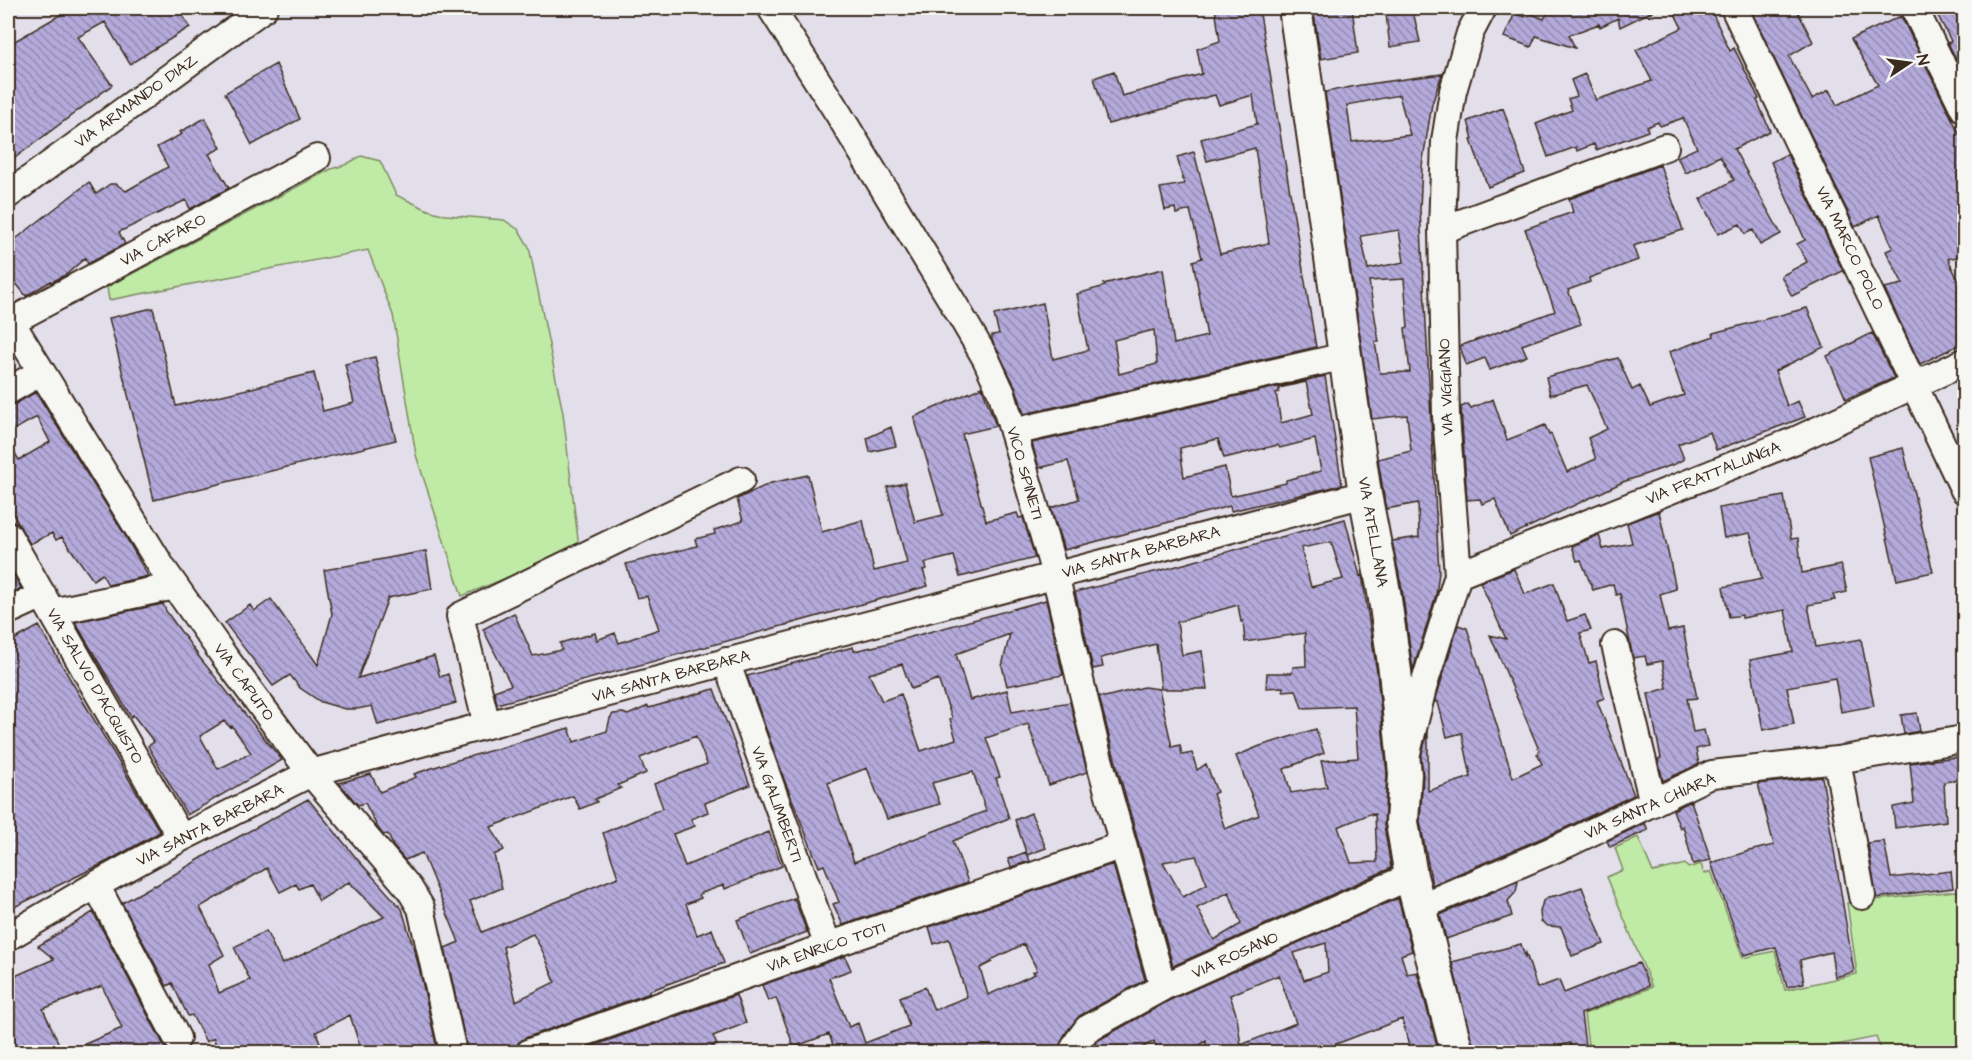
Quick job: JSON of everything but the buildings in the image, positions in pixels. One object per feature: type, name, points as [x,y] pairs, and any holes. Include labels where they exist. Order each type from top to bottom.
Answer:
[{"type":"main road","name":"VIA ATELLANA","points":[[1294,8],[1365,494],[1384,592],[1395,671],[1404,765],[1402,822],[1411,876],[1457,1053]]},
{"type":"street","name":"VIA ARMANDO DIAZ","points":[[8,195],[229,19],[264,8]]},
{"type":"street","name":"VICO SPINETI","points":[[771,8],[838,113],[958,311],[986,359],[1002,394],[1055,574],[1096,752],[1163,987]]},
{"type":"street","name":"VIA VIGGIANO","points":[[1404,765],[1424,688],[1458,575],[1446,416],[1442,230],[1445,141],[1453,91],[1470,33],[1483,8]]},
{"type":"street","name":"VIA MARCO POLO","points":[[1734,8],[1965,490]]},
{"type":"street","points":[[1914,8],[1965,109]]},
{"type":"street","points":[[1442,230],[1665,147]]},
{"type":"street","name":"VIA CAFARO","points":[[9,319],[316,158]]},
{"type":"street","name":"VIA CAPUTO","points":[[9,319],[175,586],[224,656],[311,773],[409,888],[421,908],[453,1053]]},
{"type":"street","points":[[1013,432],[1345,356]]},
{"type":"street","name":"VIA FRATTALUNGA","points":[[1458,575],[1796,440],[1965,362]]},
{"type":"street","points":[[8,391],[41,372]]},
{"type":"street","points":[[487,724],[460,616],[741,480]]},
{"type":"street","name":"VIA SANTA BARBARA","points":[[8,938],[96,885],[181,838],[311,773],[487,724],[1365,494]]},
{"type":"street","name":"VIA SALVO D'ACQUISTO","points":[[8,535],[181,838]]},
{"type":"street","points":[[8,611],[175,586]]},
{"type":"street","points":[[1615,645],[1653,803]]},
{"type":"street","name":"VIA GALIMBERTI","points":[[726,661],[828,946]]},
{"type":"street","name":"VIA SANTA CHIARA","points":[[1420,907],[1569,843],[1712,774],[1837,760],[1965,739]]},
{"type":"street","points":[[1837,760],[1862,896]]},
{"type":"street","name":"VIA ENRICO TOTI","points":[[530,1053],[828,946],[1122,845]]},
{"type":"street","name":"VIA ROSANO","points":[[1072,1053],[1087,1029],[1163,987],[1411,876]]},
{"type":"street","points":[[96,885],[177,1038]]},
{"type":"green space","points":[[361,156],[380,161],[396,195],[428,210],[446,215],[504,220],[519,230],[529,247],[563,413],[579,548],[462,596],[416,455],[393,315],[368,250],[109,300],[107,287],[331,169],[345,165]]},
{"type":"green space","points":[[1638,837],[1653,872],[1685,864],[1688,868],[1701,864],[1704,874],[1711,871],[1743,958],[1775,951],[1785,990],[1857,974],[1847,903],[1964,890],[1964,1052],[1882,1052],[1876,1037],[1801,1052],[1589,1052],[1584,1014],[1652,987],[1607,877],[1623,870],[1615,848]]}]
